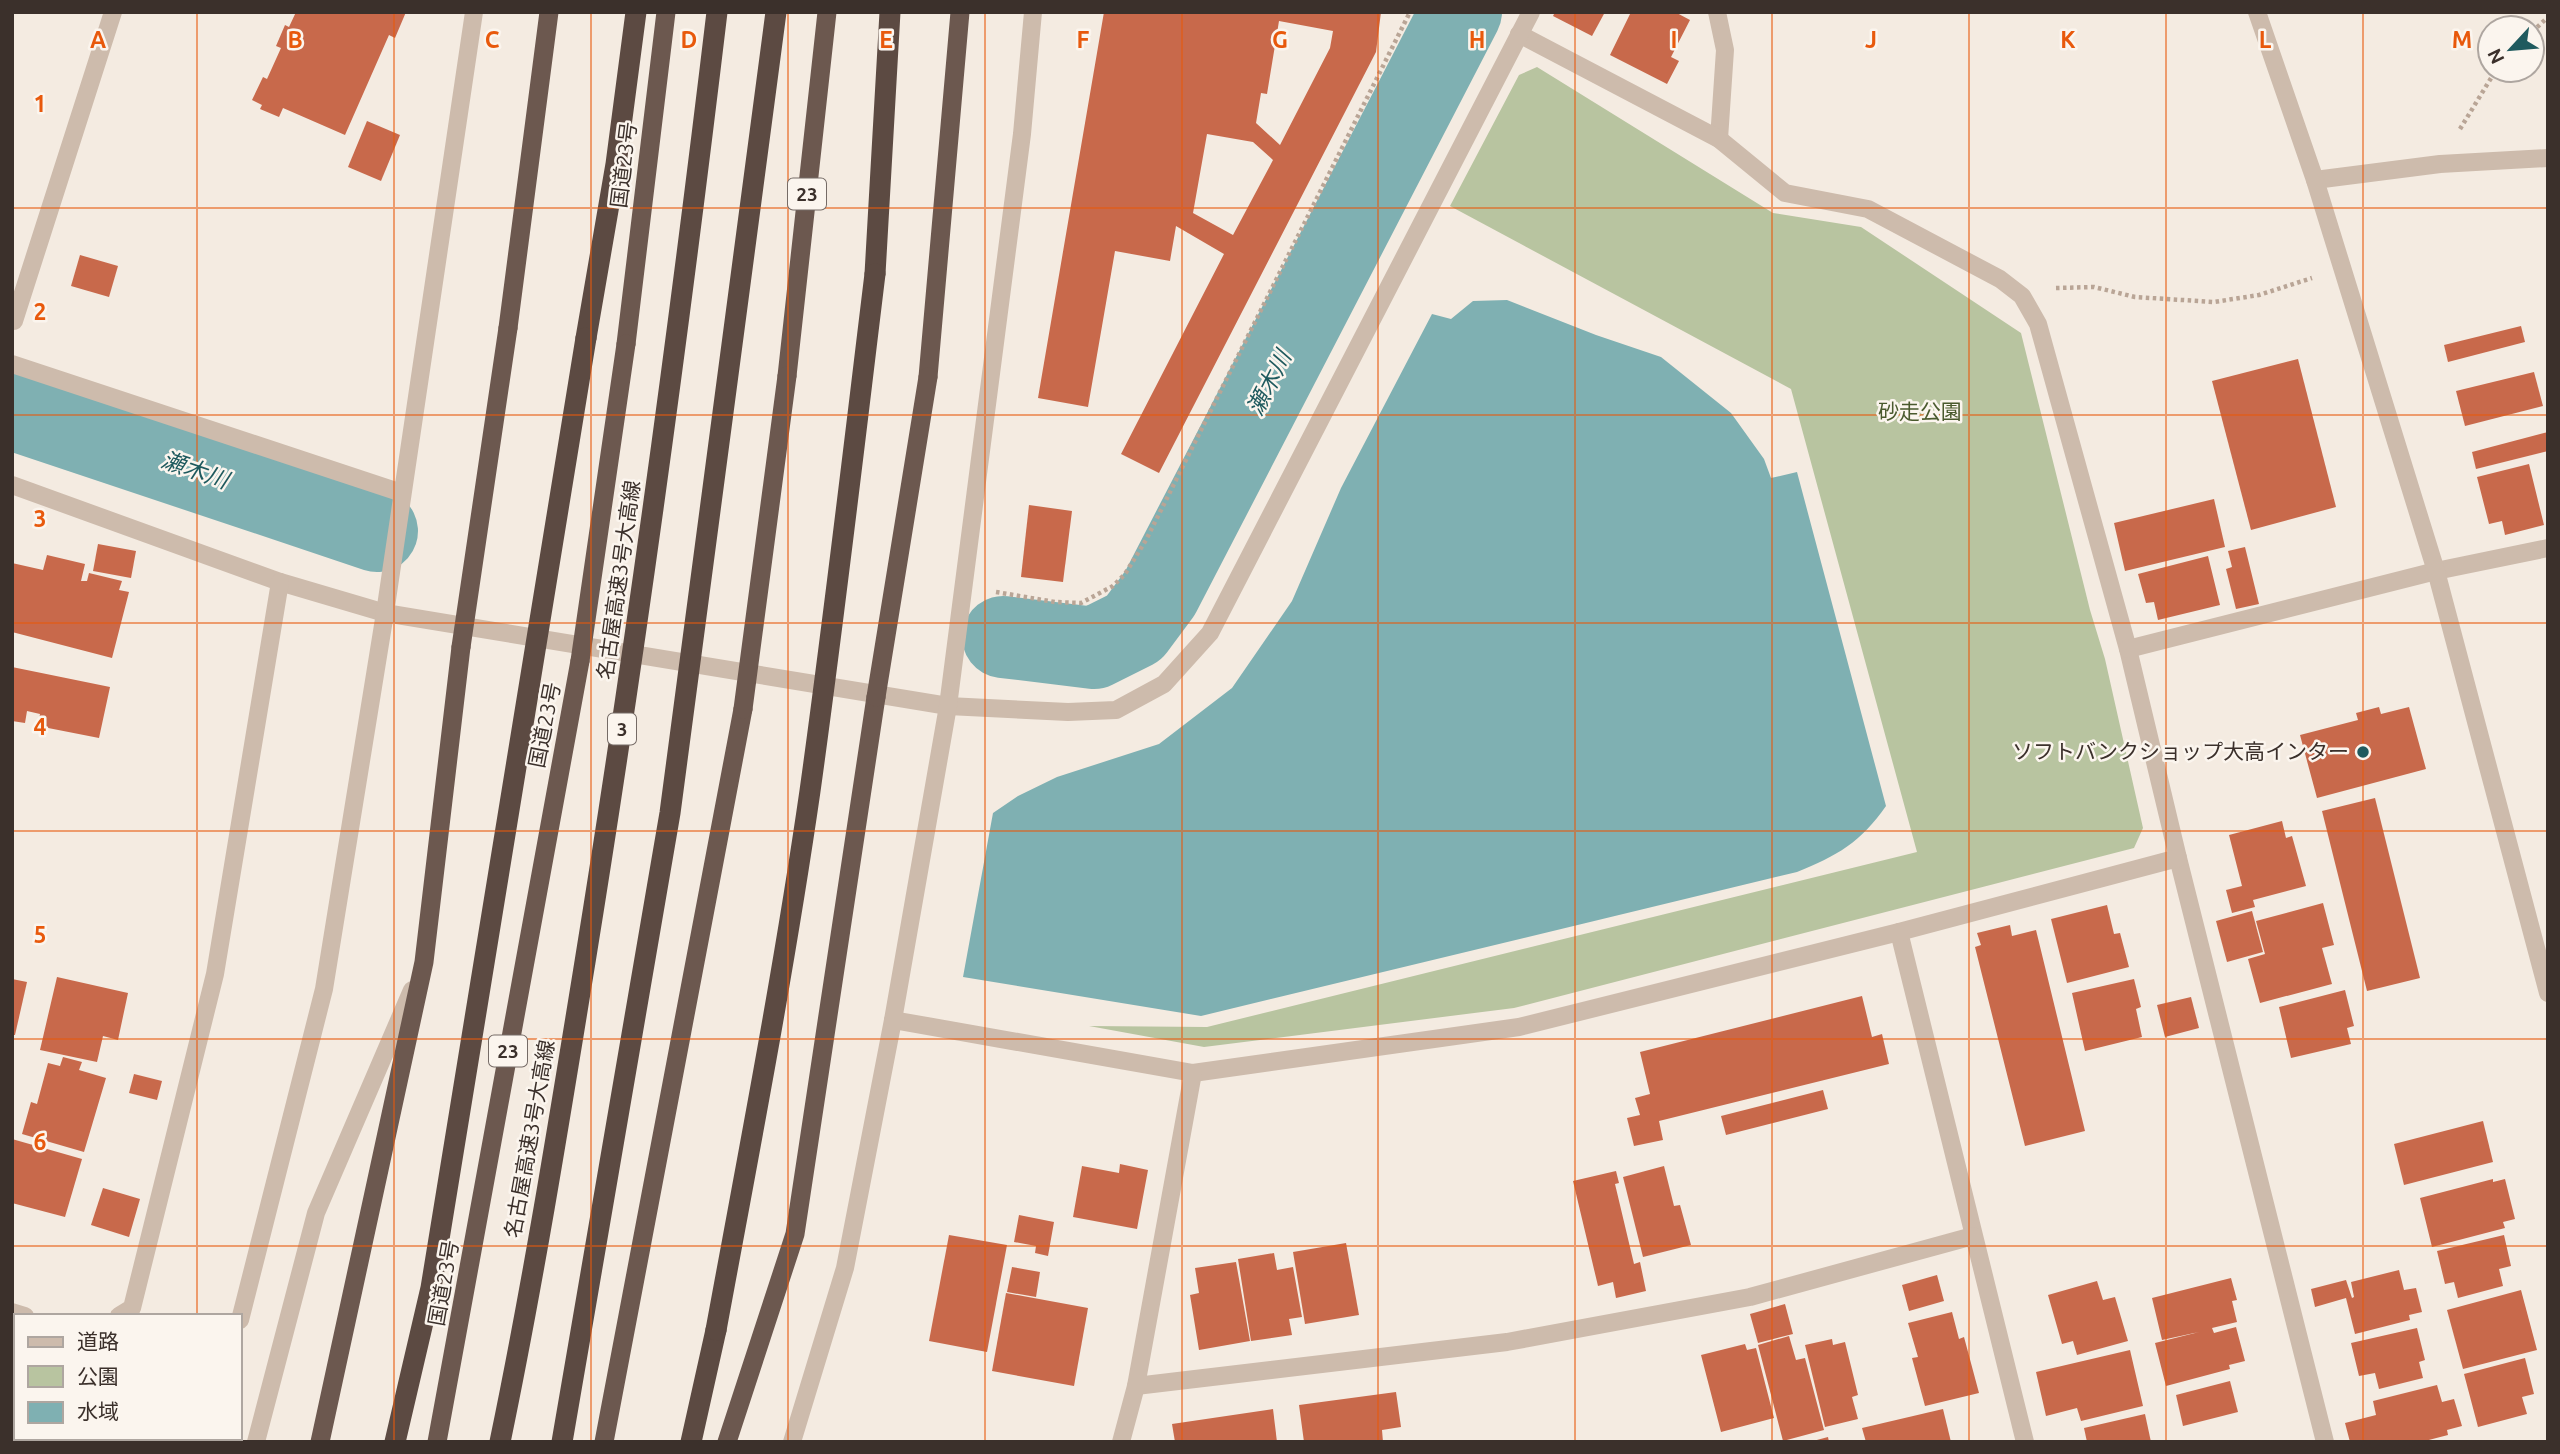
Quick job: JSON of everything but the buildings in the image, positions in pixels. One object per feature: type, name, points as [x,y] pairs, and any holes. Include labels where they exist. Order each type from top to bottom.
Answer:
[{"type":"highway","points":[[320,1442],[425,962],[461,647],[508,328],[549,12]]},
{"type":"highway","points":[[395,1442],[431,1288],[616,164],[636,12]]},
{"type":"highway","name":"国道23号","points":[[437,1442],[580,661],[626,344],[666,12]]},
{"type":"highway","name":"名古屋高速3号大高線","points":[[499,1442],[558,1130],[614,783],[664,442],[717,12]]},
{"type":"highway","points":[[562,1442],[670,813],[776,12]]},
{"type":"highway","name":"23","points":[[604,1442],[743,709],[787,376],[827,12]]},
{"type":"highway","points":[[691,1442],[716,1331],[810,793],[874,274],[890,12]]},
{"type":"highway","points":[[727,1442],[796,1234],[876,697],[928,377],[960,12]]},
{"type":"street","points":[[12,320],[14,321],[113,12]]},
{"type":"street","points":[[242,1314],[324,989],[384,613],[474,12]]},
{"type":"street","points":[[792,1442],[845,1268],[893,1020],[948,706],[1022,134],[1032,12]]},
{"type":"street","points":[[12,485],[280,582],[384,613],[948,706],[1068,712],[1116,710],[1164,684],[1210,632],[1531,12]]},
{"type":"street","points":[[1717,12],[1725,50],[1719,139]]},
{"type":"street","points":[[2258,12],[2343,268],[2435,571],[2548,993]]},
{"type":"street","points":[[1518,34],[1719,139],[1785,193],[1868,209],[2000,279],[2022,296],[2038,324],[2128,649],[2325,1442]]},
{"type":"street","points":[[2315,180],[2440,163],[2548,158]]},
{"type":"street","points":[[12,364],[402,493]]},
{"type":"street","points":[[2128,649],[2435,571],[2548,548]]},
{"type":"street","points":[[122,1314],[132,1308],[215,974],[280,582]]},
{"type":"street","points":[[893,1020],[1193,1073],[1519,1027],[1899,932],[2178,858]]},
{"type":"street","points":[[1899,932],[2025,1442]]},
{"type":"street","points":[[256,1442],[316,1213],[425,962]]},
{"type":"street","points":[[1121,1442],[1136,1386],[1193,1073]]},
{"type":"street","points":[[1136,1386],[1507,1342],[1750,1297],[1973,1236]]},
{"type":"path","points":[[964,587],[1055,602],[1081,603],[1113,586],[1125,574],[1146,540],[1237,361],[1410,12]]},
{"type":"path","points":[[2440,163],[2488,84]]},
{"type":"path","points":[[2022,296],[2036,288],[2094,287],[2135,297],[2214,302],[2259,295],[2343,268]]},
{"type":"green space","name":"砂走公園","points":[[1537,67],[1773,213],[1861,227],[2021,333],[2090,610],[2105,659],[2143,828],[2134,848],[1514,1008],[1204,1047],[1089,1026],[1207,1027],[1917,852],[1791,389],[1450,206],[1519,75]]},
{"type":"water","points":[[1507,300],[1661,357],[1731,413],[1764,459],[1771,478],[1797,472],[1886,806],[1877,819],[1847,846],[1797,872],[1201,1016],[963,977],[993,813],[1018,796],[1057,777],[1159,744],[1232,688],[1292,601],[1341,488],[1432,314],[1451,319],[1473,301]]},
{"type":"waterway","name":"瀬木川","points":[[1003,637],[1094,648],[1134,628],[1160,593],[1461,12]]},
{"type":"waterway","name":"瀬木川","points":[[12,409],[377,531]]},
{"type":"place","name":"ソフトバンクショップ大高インター","points":[[2363,752]]}]
